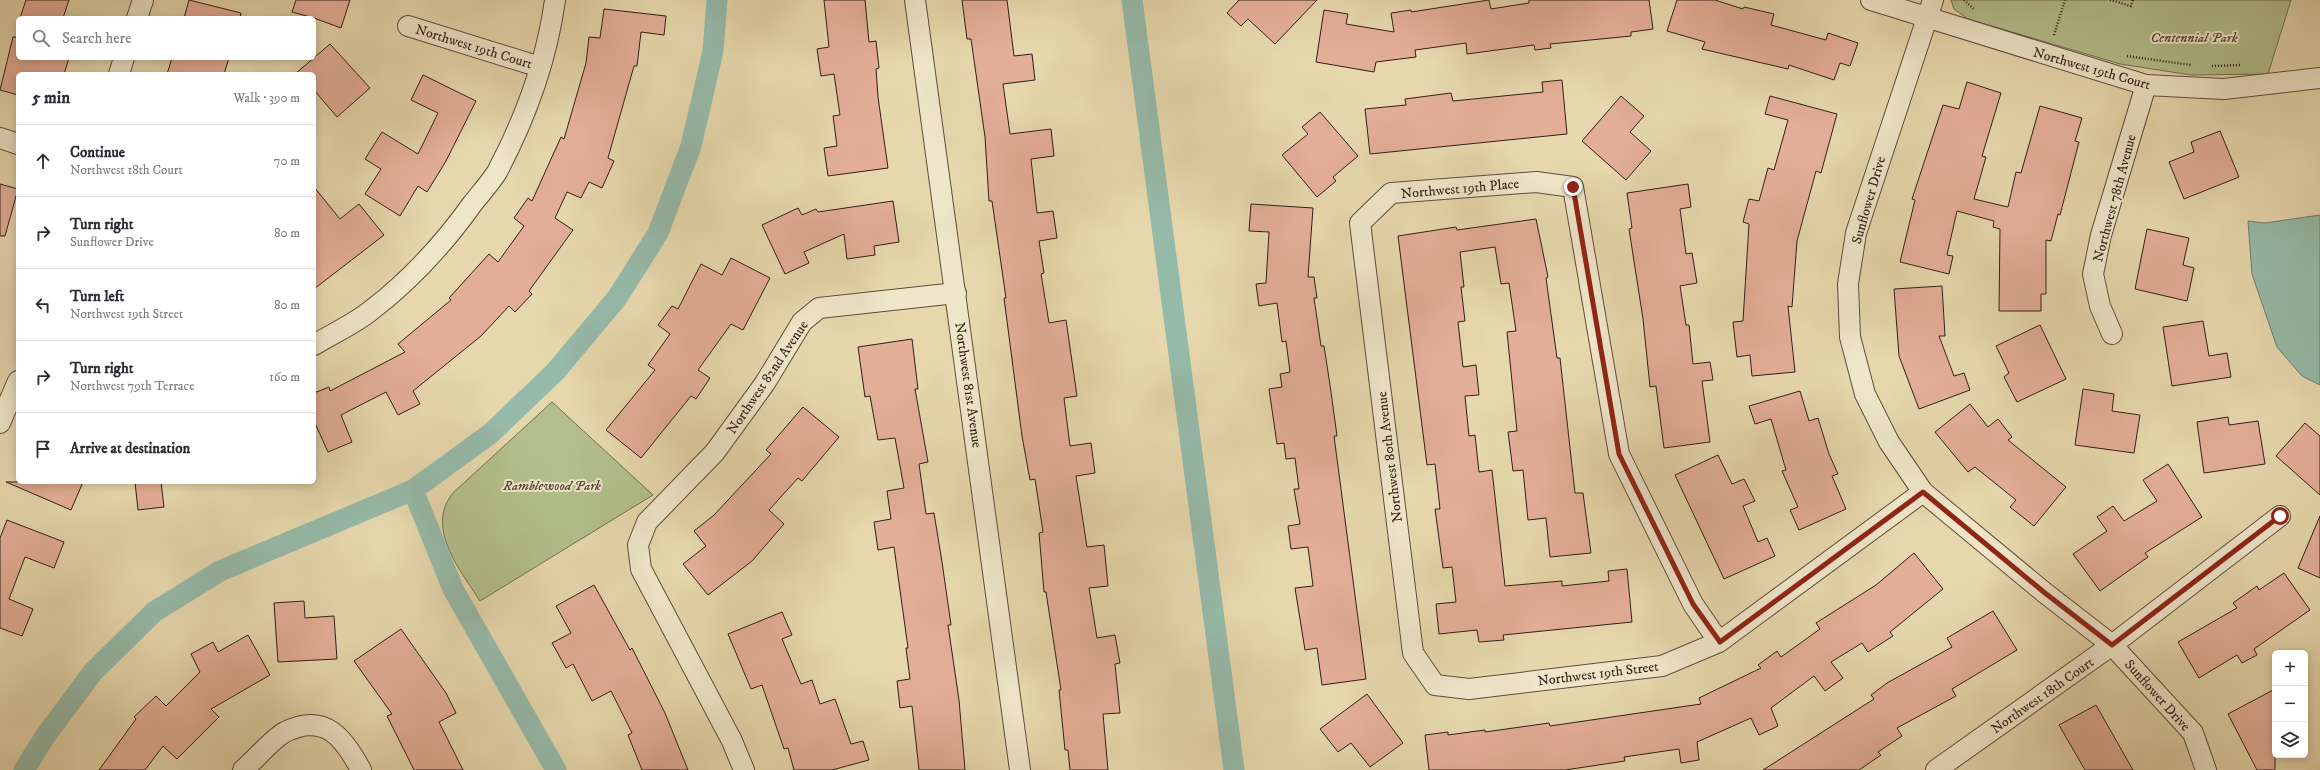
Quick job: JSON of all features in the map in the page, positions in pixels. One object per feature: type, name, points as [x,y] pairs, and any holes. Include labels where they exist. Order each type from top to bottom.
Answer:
[{"type":"street","points":[[138,16],[143,0]]},
{"type":"street","points":[[316,344],[368,313],[421,268],[456,228],[496,173],[523,116],[540,67],[551,24],[555,0]]},
{"type":"street","name":"Northwest 81st Avenue","points":[[915,0],[1020,770]]},
{"type":"street","name":"Northwest 19th Court","points":[[1871,0],[1927,19],[2146,85],[2224,89],[2320,78]]},
{"type":"street","name":"Sunflower Drive","points":[[1933,0],[1856,233],[1848,284],[1850,337],[1864,394],[1889,442],[1923,492],[2045,593],[2112,645],[2193,733],[2206,770]]},
{"type":"street","name":"Northwest 19th Court","points":[[408,26],[540,67]]},
{"type":"street","points":[[120,72],[123,60]]},
{"type":"street","name":"Northwest 78th Avenue","points":[[2112,334],[2100,306],[2093,274],[2102,235],[2146,85]]},
{"type":"street","points":[[0,138],[16,143]]},
{"type":"street","name":"Northwest 19th Place","points":[[1360,223],[1391,193],[1536,182],[1573,187],[1619,454],[1693,604],[1720,642]]},
{"type":"street","name":"Northwest 80th Avenue","points":[[1360,223],[1413,653],[1434,684]]},
{"type":"street","name":"Northwest 82nd Avenue","points":[[744,770],[732,741],[641,569],[638,545],[647,522],[715,452],[765,383],[802,322],[820,308],[956,293]]},
{"type":"street","points":[[0,423],[16,386]]},
{"type":"street","name":"Northwest 19th Street","points":[[1434,684],[1469,689],[1662,666],[1720,642],[1923,492]]},
{"type":"street","name":"Northwest 18th Court","points":[[1936,770],[2112,645],[2280,516]]},
{"type":"street","points":[[243,770],[284,733],[311,724],[334,731],[352,752],[361,770]]},
{"type":"path","points":[[1964,0],[1965,3],[1977,11]]},
{"type":"path","points":[[2054,37],[2065,0]]},
{"type":"path","points":[[2110,0],[2131,6],[2133,0]]},
{"type":"path","points":[[2046,34],[2061,39]]},
{"type":"path","points":[[2126,56],[2196,66]]},
{"type":"path","points":[[2204,67],[2249,65]]},
{"type":"green space","name":"Centennial Park","points":[[1951,0],[2291,0],[2268,74],[2191,75],[2120,64],[1968,19],[1954,9]]},
{"type":"green space","name":"Ramblewood Park","points":[[552,402],[653,495],[480,601],[463,576],[448,548],[444,533],[443,519],[446,505],[454,492]]},
{"type":"shaded area","points":[[2320,215],[2320,385],[2302,376],[2277,347],[2252,274],[2248,221],[2265,223]]},
{"type":"building","points":[[26,0],[69,0],[64,16],[21,16]]},
{"type":"building","points":[[189,0],[241,13],[240,16],[185,16]]},
{"type":"building","points":[[296,0],[350,0],[341,28],[316,19],[316,16],[307,16],[292,12]]},
{"type":"building","points":[[824,0],[865,0],[869,42],[876,41],[879,68],[876,69],[878,97],[888,168],[828,176],[824,148],[837,146],[833,116],[840,115],[834,74],[821,76],[817,49],[829,47]]},
{"type":"building","points":[[962,0],[1007,0],[1014,56],[1032,54],[1035,80],[1003,84],[1010,134],[1051,129],[1054,156],[1031,159],[1037,213],[1053,211],[1057,238],[1039,241],[1044,273],[1041,274],[1049,323],[1066,320],[1077,396],[1064,398],[1070,446],[1091,443],[1095,473],[1076,476],[1087,547],[1104,545],[1108,586],[1089,588],[1097,638],[1115,635],[1120,663],[1115,664],[1120,713],[1103,714],[1108,770],[1070,770],[1068,750],[1065,750],[1059,690],[1061,690],[1046,592],[1044,592],[1039,533],[1043,532],[1035,479],[1030,480],[1022,436],[1004,298],[1006,298],[992,201],[989,201],[985,137],[971,39],[967,39]]},
{"type":"building","points":[[1239,0],[1317,0],[1275,44],[1248,19],[1241,26],[1227,13]]},
{"type":"building","points":[[1489,0],[1491,9],[1529,3],[1529,0],[1649,0],[1653,29],[1631,32],[1631,36],[1550,44],[1551,48],[1535,50],[1534,45],[1467,54],[1466,43],[1415,50],[1416,57],[1376,62],[1374,72],[1316,62],[1324,10],[1348,14],[1346,24],[1394,32],[1391,13],[1411,10],[1411,12]]},
{"type":"building","points":[[1677,0],[1715,0],[1743,9],[1744,7],[1774,14],[1771,25],[1826,40],[1828,33],[1858,43],[1850,66],[1840,63],[1834,80],[1789,65],[1788,69],[1702,49],[1705,42],[1667,31]]},
{"type":"building","points":[[604,9],[666,16],[664,35],[641,32],[637,66],[634,66],[608,158],[614,161],[602,188],[589,182],[581,198],[567,192],[555,218],[573,230],[529,291],[532,294],[515,312],[509,306],[481,336],[413,391],[420,404],[398,415],[386,392],[341,415],[352,442],[328,452],[316,425],[316,392],[329,387],[330,391],[405,352],[398,344],[451,300],[449,298],[489,254],[498,262],[524,226],[514,218],[528,198],[532,201],[561,137],[564,139],[586,63],[589,37],[600,38]]},
{"type":"building","points":[[13,37],[16,37],[16,60],[68,60],[65,72],[16,72],[16,94],[0,90]]},
{"type":"building","points":[[330,44],[370,88],[337,117],[316,92],[316,72],[297,72],[311,60],[316,60],[316,56]]},
{"type":"building","points":[[171,60],[228,60],[225,72],[168,72]]},
{"type":"building","points":[[423,75],[476,101],[446,161],[427,192],[418,186],[400,216],[365,194],[381,169],[365,159],[382,132],[418,154],[438,113],[411,100]]},
{"type":"building","points":[[1562,80],[1567,134],[1370,154],[1365,109],[1406,105],[1405,99],[1451,93],[1453,101],[1543,92],[1542,82]]},
{"type":"building","points":[[1967,82],[2001,93],[1982,156],[1986,157],[1974,199],[2008,207],[2016,172],[2021,173],[2040,106],[2082,118],[2075,141],[2079,142],[2060,215],[2058,214],[2051,241],[2046,240],[2046,294],[2041,294],[2041,311],[1999,311],[2000,229],[1993,227],[1994,221],[1957,211],[1947,255],[1953,256],[1949,274],[1900,262],[1915,200],[1912,199],[1943,105],[1959,109]]},
{"type":"building","points":[[1621,96],[1644,116],[1630,132],[1651,151],[1626,180],[1582,141]]},
{"type":"building","points":[[1770,96],[1837,114],[1821,173],[1816,171],[1797,241],[1792,307],[1788,306],[1795,372],[1752,376],[1750,355],[1737,357],[1733,322],[1743,321],[1749,224],[1743,222],[1749,199],[1759,201],[1768,168],[1774,170],[1788,120],[1765,114]]},
{"type":"building","points":[[1320,112],[1358,156],[1333,177],[1336,181],[1317,197],[1282,155],[1308,134],[1302,127]]},
{"type":"building","points":[[2220,131],[2239,177],[2184,199],[2169,162],[2194,152],[2191,142]]},
{"type":"building","points":[[0,184],[16,188],[16,196],[5,236],[0,236]]},
{"type":"building","points":[[1688,184],[1691,207],[1680,209],[1686,254],[1692,253],[1697,283],[1680,286],[1686,325],[1689,325],[1693,364],[1710,362],[1713,380],[1702,381],[1710,442],[1664,448],[1656,386],[1650,387],[1643,319],[1629,229],[1632,228],[1627,193]]},
{"type":"building","points":[[316,189],[340,219],[359,204],[384,235],[316,287]]},
{"type":"building","points":[[893,201],[899,242],[874,246],[875,255],[847,259],[844,234],[804,252],[809,263],[785,274],[762,225],[798,208],[802,215],[816,209],[818,212]]},
{"type":"building","points":[[1251,204],[1313,208],[1308,277],[1314,277],[1317,298],[1314,298],[1321,346],[1324,346],[1330,385],[1337,436],[1334,436],[1366,679],[1322,685],[1317,648],[1305,650],[1295,588],[1313,586],[1308,547],[1291,549],[1288,526],[1300,524],[1294,489],[1299,489],[1295,458],[1286,459],[1284,443],[1277,444],[1269,389],[1282,387],[1280,374],[1290,372],[1286,341],[1282,342],[1277,303],[1259,306],[1256,284],[1266,283],[1269,232],[1249,231]]},
{"type":"building","points":[[1536,219],[1548,277],[1546,278],[1557,358],[1560,358],[1575,493],[1583,493],[1591,553],[1550,557],[1546,518],[1528,520],[1523,470],[1513,471],[1508,432],[1517,431],[1507,332],[1516,331],[1509,283],[1501,284],[1495,247],[1460,252],[1464,287],[1461,287],[1465,321],[1458,322],[1463,367],[1476,365],[1479,395],[1465,396],[1469,436],[1475,435],[1479,472],[1492,470],[1505,586],[1562,581],[1562,586],[1609,581],[1608,571],[1627,569],[1632,622],[1503,635],[1504,640],[1479,642],[1477,630],[1439,634],[1436,604],[1456,602],[1452,567],[1443,568],[1435,509],[1440,509],[1435,464],[1427,465],[1398,236],[1456,227],[1457,230]]},
{"type":"building","points":[[2147,229],[2189,238],[2183,265],[2194,268],[2187,301],[2135,289]]},
{"type":"building","points":[[731,258],[770,278],[743,330],[731,324],[698,370],[710,378],[696,399],[691,396],[641,458],[606,430],[655,370],[648,365],[670,334],[658,325],[672,306],[678,309],[701,264],[722,275]]},
{"type":"building","points":[[1942,286],[1945,336],[1939,336],[1954,376],[1964,373],[1970,390],[1919,409],[1899,356],[1894,289]]},
{"type":"building","points":[[2203,321],[2209,356],[2227,353],[2231,377],[2172,386],[2163,327]]},
{"type":"building","points":[[2040,325],[2066,379],[2017,402],[2004,377],[2009,373],[1996,346]]},
{"type":"building","points":[[912,339],[918,389],[915,389],[928,462],[919,464],[926,514],[934,513],[942,562],[951,625],[948,625],[959,700],[965,770],[919,770],[912,706],[900,708],[897,681],[910,679],[906,648],[908,648],[894,547],[878,550],[874,522],[891,519],[887,491],[904,488],[895,438],[878,440],[870,396],[865,397],[858,347]]},
{"type":"building","points":[[2083,389],[2114,394],[2112,411],[2140,415],[2134,453],[2075,445]]},
{"type":"building","points":[[1800,391],[1809,421],[1818,418],[1829,454],[1838,474],[1832,476],[1846,509],[1799,530],[1790,510],[1798,507],[1782,471],[1786,470],[1771,419],[1755,424],[1749,406]]},
{"type":"building","points":[[1970,404],[1988,427],[1998,419],[2012,437],[2008,440],[2066,487],[2034,526],[2010,507],[2016,500],[1975,467],[1968,472],[1935,432]]},
{"type":"building","points":[[803,407],[839,437],[802,481],[798,478],[769,510],[784,524],[752,561],[708,595],[683,564],[706,546],[694,531],[714,515],[771,454],[766,450]]},
{"type":"building","points":[[2228,417],[2229,425],[2258,421],[2265,464],[2204,473],[2197,422]]},
{"type":"building","points":[[2305,423],[2320,436],[2320,495],[2276,456]]},
{"type":"building","points":[[1718,455],[1732,484],[1744,479],[1755,501],[1743,506],[1758,542],[1767,538],[1775,556],[1724,579],[1675,475]]},
{"type":"building","points":[[2168,464],[2202,517],[2145,553],[2148,557],[2100,591],[2073,554],[2107,531],[2097,517],[2113,506],[2124,521],[2157,501],[2143,480]]},
{"type":"building","points":[[6,482],[16,482],[16,484],[82,484],[71,510]]},
{"type":"building","points":[[135,484],[161,484],[164,507],[138,510]]},
{"type":"building","points":[[2320,516],[2320,578],[2298,568]]},
{"type":"building","points":[[7,520],[64,542],[54,568],[25,557],[9,599],[33,609],[22,636],[0,628],[0,538]]},
{"type":"building","points":[[1914,553],[1943,589],[1890,632],[1893,636],[1868,652],[1862,643],[1831,662],[1843,678],[1825,691],[1814,676],[1771,708],[1778,726],[1759,735],[1751,718],[1697,742],[1699,760],[1681,763],[1679,749],[1624,757],[1625,761],[1565,770],[1429,770],[1425,735],[1448,732],[1448,735],[1485,730],[1485,732],[1549,723],[1550,726],[1701,704],[1699,698],[1761,668],[1758,665],[1777,651],[1781,657],[1820,629],[1816,623],[1876,585]]},
{"type":"building","points":[[2284,573],[2310,610],[2254,649],[2257,655],[2242,663],[2237,655],[2199,678],[2178,642],[2237,608],[2233,603],[2257,586],[2259,590]]},
{"type":"building","points":[[594,585],[630,650],[632,648],[665,713],[688,770],[642,770],[628,735],[632,733],[611,691],[592,701],[573,664],[566,668],[552,643],[571,633],[556,606]]},
{"type":"building","points":[[304,601],[305,618],[334,616],[337,659],[278,662],[274,603]]},
{"type":"building","points":[[1993,611],[2017,650],[1952,689],[1956,696],[1897,728],[1902,736],[1878,752],[1881,755],[1859,770],[1763,770],[1874,699],[1871,695],[1887,683],[1952,647],[1947,638]]},
{"type":"building","points":[[782,612],[792,635],[782,639],[801,684],[812,680],[820,704],[835,699],[851,744],[863,741],[869,760],[832,770],[794,770],[788,748],[784,749],[762,685],[751,689],[728,634]]},
{"type":"building","points":[[401,629],[446,693],[456,713],[439,722],[463,770],[414,770],[387,716],[392,714],[354,661]]},
{"type":"building","points":[[248,635],[270,675],[211,709],[219,717],[177,759],[163,746],[145,770],[99,770],[136,719],[134,717],[156,696],[166,706],[200,672],[191,654],[213,642],[218,652]]},
{"type":"building","points":[[2272,691],[2272,758],[2275,758],[2275,770],[2257,770],[2228,714]]},
{"type":"building","points":[[1367,694],[1403,743],[1370,767],[1351,743],[1338,752],[1320,729]]},
{"type":"building","points":[[2096,705],[2133,770],[2085,770],[2059,725]]},
{"type":"waterway","points":[[24,770],[46,735],[93,672],[154,612],[220,571],[413,490],[490,434],[555,372],[617,298],[658,233],[691,146],[713,51],[717,0]]},
{"type":"waterway","points":[[1132,0],[1234,770]]},
{"type":"waterway","points":[[413,490],[453,589],[556,770]]},
{"type":"route","points":[[1573,187],[1619,454],[1693,604],[1720,642],[1923,492],[2045,593],[2112,645],[2280,516]]}]
